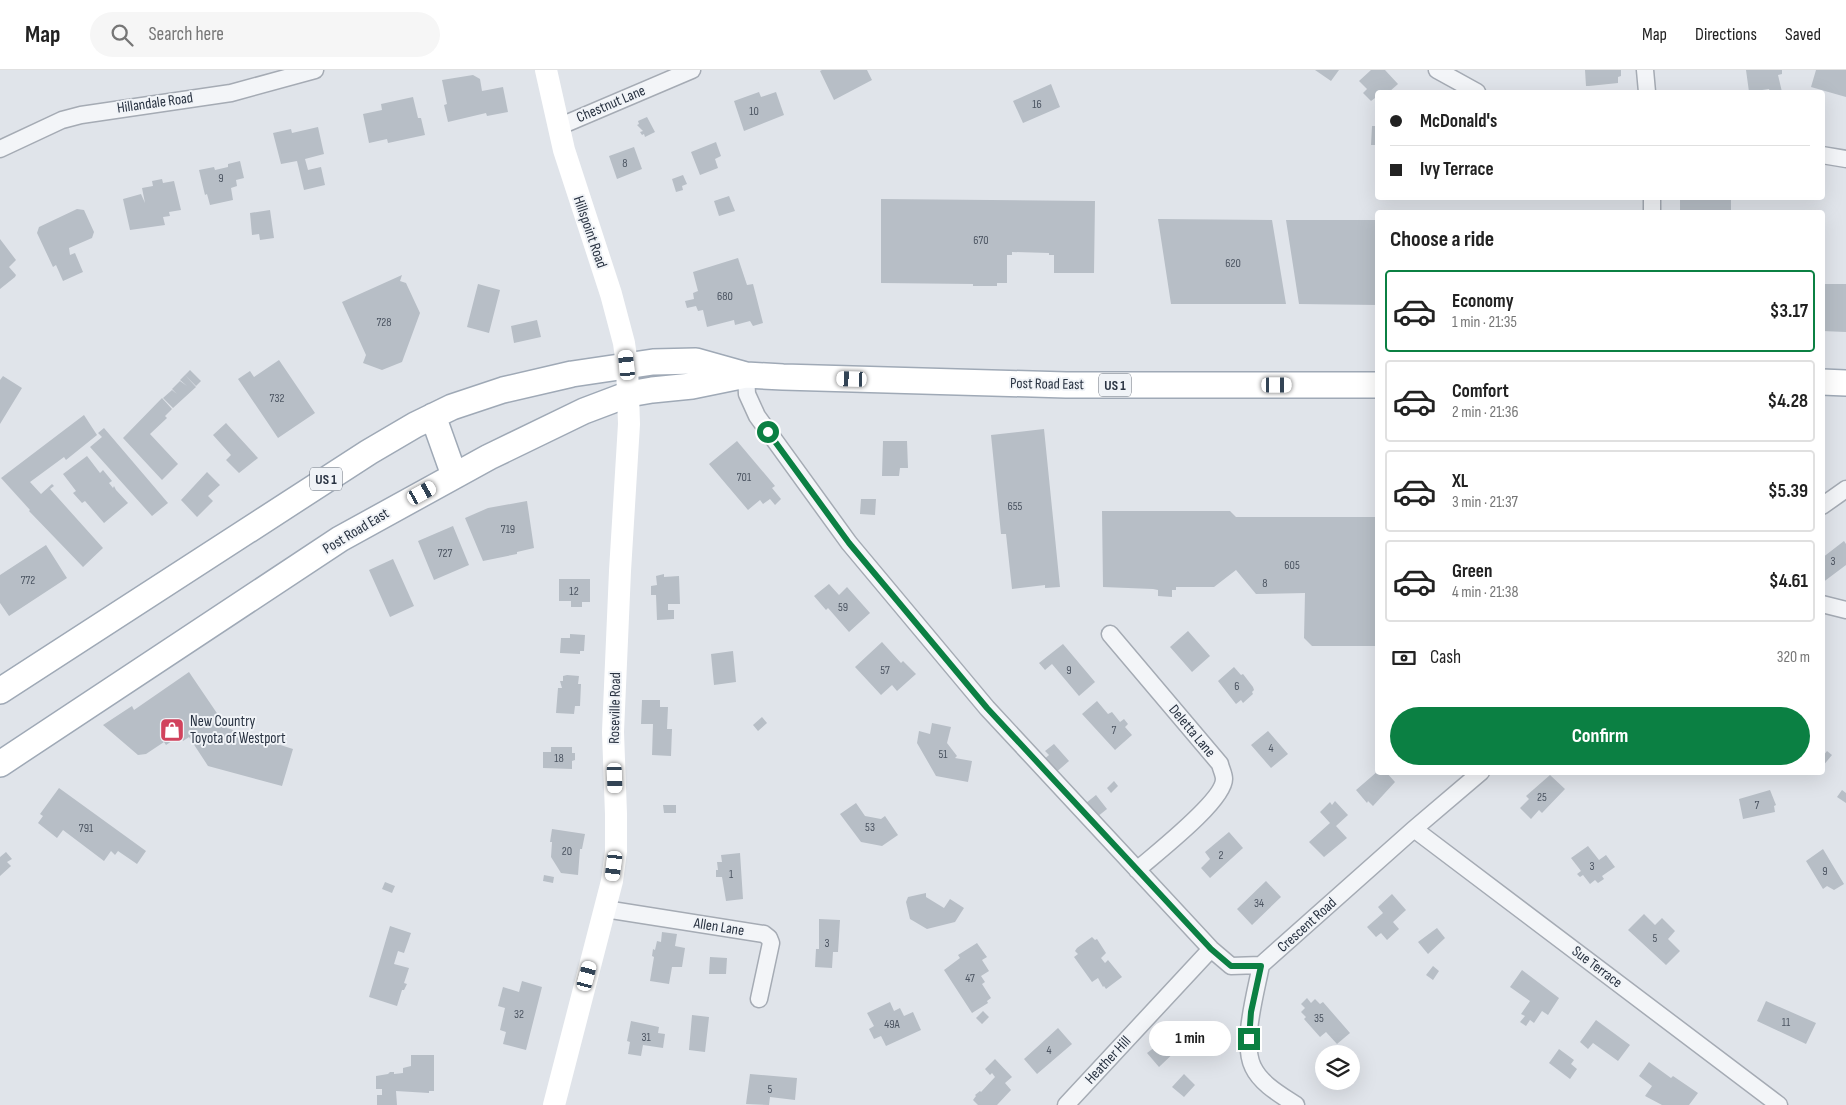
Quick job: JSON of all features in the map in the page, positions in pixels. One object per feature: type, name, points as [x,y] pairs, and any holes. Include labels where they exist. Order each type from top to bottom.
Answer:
[{"type":"main road","name":"Post Road East","points":[[0,691],[369,452],[433,416],[503,390],[572,374],[627,365],[696,361],[746,374],[1066,385],[1375,385]]},
{"type":"main road","name":"Post Road East","points":[[0,764],[310,558],[454,475],[551,426],[629,394],[692,386],[746,374]]},
{"type":"main road","points":[[1825,382],[1846,383]]},
{"type":"main road","points":[[433,416],[454,475]]},
{"type":"street","name":"Hillandale Road","points":[[0,149],[62,120],[80,115],[231,93],[315,70]]},
{"type":"street","name":"Hillspoint Road","points":[[546,70],[558,127],[580,202],[611,294],[624,342],[629,394]]},
{"type":"street","name":"Chestnut Lane","points":[[558,127],[692,70]]},
{"type":"street","points":[[1436,70],[1473,90]]},
{"type":"street","points":[[1645,70],[1647,90]]},
{"type":"street","points":[[1825,155],[1846,159]]},
{"type":"street","points":[[746,374],[747,394],[752,409],[849,543],[987,708],[1211,949],[1231,966],[1261,966],[1251,1012],[1248,1051],[1253,1069],[1269,1087],[1296,1105]]},
{"type":"street","name":"Roseville Road","points":[[554,1105],[612,881],[616,852],[614,723],[620,571],[629,444],[629,394]]},
{"type":"street","points":[[1825,504],[1846,489]]},
{"type":"street","points":[[1825,605],[1846,610]]},
{"type":"street","name":"Deletta Lane","points":[[1110,634],[1220,764],[1224,780],[1219,794],[1207,808],[1137,870]]},
{"type":"street","name":"Crescent Road","points":[[1261,966],[1414,829],[1477,775]]},
{"type":"street","name":"Sue Terrace","points":[[1414,829],[1779,1105]]},
{"type":"street","name":"Allen Lane","points":[[605,909],[764,934],[771,943],[759,1000]]},
{"type":"street","name":"Heather Hill","points":[[1066,1105],[1211,949]]},
{"type":"building","points":[[867,70],[872,80],[834,100],[820,71]]},
{"type":"building","points":[[1315,70],[1339,70],[1331,81]]},
{"type":"building","points":[[1371,70],[1385,70],[1398,84],[1391,90],[1375,90],[1375,98],[1371,101],[1363,93],[1367,89],[1359,81]]},
{"type":"building","points":[[1585,70],[1621,70],[1621,76],[1618,77],[1618,83],[1586,86]]},
{"type":"building","points":[[1746,70],[1782,70],[1782,74],[1778,75],[1782,90],[1749,90]]},
{"type":"building","points":[[1816,70],[1846,70],[1846,97],[1811,87]]},
{"type":"building","points":[[473,75],[480,79],[482,91],[503,87],[508,112],[487,116],[486,113],[448,122],[444,105],[447,104],[442,80]]},
{"type":"building","points":[[1051,84],[1060,107],[1023,123],[1013,101]]},
{"type":"building","points":[[759,92],[761,97],[776,92],[784,115],[744,131],[734,101]]},
{"type":"building","points":[[413,97],[418,118],[421,118],[425,135],[388,143],[387,139],[369,143],[363,114],[382,110],[381,104]]},
{"type":"building","points":[[647,117],[655,132],[645,137],[640,132],[643,131],[637,125],[639,124],[638,121]]},
{"type":"building","points":[[1372,126],[1375,126],[1375,145],[1371,145]]},
{"type":"building","points":[[318,127],[324,154],[305,159],[308,170],[321,167],[325,185],[304,190],[297,161],[281,164],[273,133],[291,129],[292,133]]},
{"type":"building","points":[[716,142],[721,156],[715,159],[718,168],[700,175],[691,152]]},
{"type":"building","points":[[634,147],[642,169],[617,179],[609,156]]},
{"type":"building","points":[[240,161],[244,178],[236,180],[237,186],[231,188],[233,200],[210,205],[207,194],[205,195],[199,170],[214,167],[215,170],[228,167],[228,164]]},
{"type":"building","points":[[683,175],[687,184],[682,186],[683,190],[676,192],[672,179]]},
{"type":"building","points":[[162,179],[163,183],[174,181],[181,210],[169,212],[170,216],[163,217],[165,225],[130,230],[123,199],[141,194],[145,203],[142,188],[153,186],[152,181]]},
{"type":"building","points":[[729,196],[735,211],[719,216],[714,201]]},
{"type":"building","points":[[881,199],[1095,201],[1094,273],[1054,273],[1054,255],[1049,255],[1049,253],[1012,252],[1012,255],[1007,255],[1007,283],[997,283],[997,286],[881,283]]},
{"type":"building","points":[[1680,200],[1731,200],[1731,210],[1680,210]]},
{"type":"building","points":[[77,209],[84,210],[94,232],[92,238],[69,248],[70,255],[75,253],[83,272],[63,281],[56,265],[53,267],[37,233],[39,227]]},
{"type":"building","points":[[270,210],[274,238],[260,240],[259,234],[252,235],[250,213]]},
{"type":"building","points":[[1158,219],[1272,220],[1286,304],[1171,304]]},
{"type":"building","points":[[1286,220],[1375,220],[1375,305],[1299,304]]},
{"type":"building","points":[[0,239],[16,260],[9,267],[16,275],[0,289]]},
{"type":"building","points":[[738,258],[747,285],[753,284],[763,323],[753,326],[750,321],[735,325],[734,320],[707,327],[703,310],[698,311],[696,306],[687,308],[685,301],[694,299],[693,293],[698,291],[693,272]]},
{"type":"building","points":[[402,275],[400,281],[406,283],[420,313],[402,362],[382,370],[363,363],[366,355],[342,302]]},
{"type":"building","points":[[478,284],[500,290],[489,333],[467,327]]},
{"type":"building","points":[[1825,284],[1846,284],[1846,332],[1825,331]]},
{"type":"building","points":[[537,320],[541,337],[514,343],[511,326]]},
{"type":"building","points":[[279,360],[315,413],[278,438],[238,379],[250,371],[254,377]]},
{"type":"building","points":[[190,370],[201,381],[196,386],[185,375]]},
{"type":"building","points":[[185,375],[196,387],[173,408],[163,398],[172,390],[177,394],[172,389],[180,381],[187,386],[180,380]]},
{"type":"building","points":[[3,376],[22,388],[0,424],[0,380]]},
{"type":"building","points":[[162,398],[172,409],[165,416],[167,418],[150,434],[178,464],[162,480],[123,438]]},
{"type":"building","points":[[84,415],[97,435],[66,460],[64,457],[30,482],[41,494],[52,484],[54,486],[50,489],[103,548],[83,567],[29,511],[1,478]]},
{"type":"building","points":[[226,423],[258,458],[239,473],[226,460],[231,455],[213,435]]},
{"type":"building","points":[[104,428],[168,503],[152,516],[90,447],[102,437],[98,433]]},
{"type":"building","points":[[1044,429],[1060,587],[1045,588],[1045,585],[1012,589],[1006,534],[1001,534],[991,435]]},
{"type":"building","points":[[737,441],[775,486],[772,488],[781,499],[775,505],[770,499],[763,504],[760,500],[748,510],[709,464]]},
{"type":"building","points":[[883,441],[907,441],[908,468],[900,468],[899,476],[882,476]]},
{"type":"building","points":[[87,456],[100,473],[103,470],[112,481],[109,483],[113,488],[114,486],[128,503],[104,523],[85,501],[82,503],[73,493],[76,491],[63,474]]},
{"type":"building","points":[[207,472],[220,485],[208,496],[213,501],[197,517],[181,500]]},
{"type":"building","points":[[861,499],[876,499],[875,515],[860,514]]},
{"type":"building","points":[[527,501],[534,548],[517,552],[517,554],[483,561],[465,518],[488,508]]},
{"type":"building","points":[[1102,511],[1230,511],[1236,517],[1375,517],[1375,646],[1312,646],[1304,638],[1305,593],[1256,594],[1236,570],[1214,587],[1176,587],[1176,590],[1172,590],[1172,597],[1158,596],[1158,590],[1153,589],[1103,587]]},
{"type":"building","points":[[453,526],[469,565],[434,580],[418,541]]},
{"type":"building","points":[[1844,541],[1846,544],[1846,565],[1825,581],[1825,556]]},
{"type":"building","points":[[46,545],[67,578],[9,616],[0,603],[0,575]]},
{"type":"building","points":[[393,559],[414,606],[390,617],[369,570]]},
{"type":"building","points":[[664,574],[664,577],[679,576],[680,604],[668,604],[668,610],[674,610],[674,619],[657,620],[656,595],[651,595],[651,586],[657,585],[656,576]]},
{"type":"building","points":[[559,579],[590,579],[590,602],[582,602],[582,607],[571,607],[571,601],[559,601]]},
{"type":"building","points":[[829,584],[839,595],[847,587],[870,613],[849,632],[828,608],[826,610],[814,596]]},
{"type":"building","points":[[1188,631],[1210,656],[1192,672],[1170,647]]},
{"type":"building","points":[[570,634],[585,635],[584,651],[580,651],[580,654],[560,653],[561,638],[570,638]]},
{"type":"building","points":[[882,642],[901,663],[903,661],[916,674],[897,691],[892,685],[881,695],[855,667]]},
{"type":"building","points":[[1063,644],[1095,682],[1079,696],[1052,664],[1045,670],[1039,663]]},
{"type":"building","points":[[733,651],[736,682],[714,685],[711,654]]},
{"type":"building","points":[[1234,667],[1241,675],[1243,674],[1254,690],[1253,694],[1243,703],[1241,700],[1236,704],[1218,681]]},
{"type":"building","name":"New Country Toyota of Westport","points":[[189,672],[227,728],[293,749],[282,786],[208,766],[189,737],[183,741],[178,733],[176,734],[178,737],[166,745],[164,742],[146,754],[138,755],[103,725],[132,706],[134,710]]},
{"type":"building","points":[[563,676],[579,676],[578,684],[581,684],[580,706],[575,706],[574,714],[556,713],[558,688],[562,688],[560,681],[563,681]]},
{"type":"building","points":[[642,700],[660,700],[660,707],[668,707],[667,729],[672,729],[671,756],[652,755],[653,724],[641,724]]},
{"type":"building","points":[[1097,701],[1108,714],[1112,712],[1120,722],[1124,719],[1128,724],[1125,727],[1132,735],[1115,750],[1082,714]]},
{"type":"building","points":[[762,717],[767,723],[758,731],[753,725]]},
{"type":"building","points":[[932,723],[951,727],[947,743],[957,756],[955,758],[972,761],[968,782],[936,776],[917,743],[919,731],[930,734]]},
{"type":"building","points":[[1268,731],[1288,754],[1271,768],[1251,745]]},
{"type":"building","points":[[1054,744],[1069,761],[1053,775],[1041,762],[1049,755],[1045,751]]},
{"type":"building","points":[[551,747],[572,747],[572,753],[575,753],[575,760],[572,761],[572,769],[543,768],[543,752],[551,752]]},
{"type":"building","points":[[1827,751],[1832,755],[1825,763],[1825,753]]},
{"type":"building","points":[[1375,774],[1389,775],[1395,782],[1373,806],[1368,801],[1367,803],[1356,790]]},
{"type":"building","points":[[1550,775],[1565,789],[1542,813],[1539,810],[1531,819],[1520,808],[1529,799],[1526,796]]},
{"type":"building","points":[[1114,781],[1118,786],[1111,793],[1107,788]]},
{"type":"building","points":[[59,788],[146,851],[137,864],[118,851],[115,855],[111,851],[104,861],[63,830],[57,838],[38,823],[43,816],[40,814]]},
{"type":"building","points":[[1770,790],[1776,805],[1774,806],[1775,812],[1743,819],[1739,799]]},
{"type":"building","points":[[1842,790],[1846,793],[1846,803],[1837,797]]},
{"type":"building","points":[[1096,795],[1107,809],[1097,817],[1086,803]]},
{"type":"building","points":[[1335,801],[1348,815],[1336,826],[1347,838],[1324,857],[1309,842],[1330,823],[1320,812],[1330,802],[1332,805]]},
{"type":"building","points":[[856,803],[865,816],[881,819],[885,816],[898,835],[882,846],[861,842],[840,814]]},
{"type":"building","points":[[663,805],[676,805],[676,813],[664,813]]},
{"type":"building","points":[[552,829],[585,834],[582,849],[580,849],[578,875],[561,873],[551,857],[552,842],[550,842]]},
{"type":"building","points":[[1229,832],[1243,848],[1210,878],[1201,868],[1210,859],[1205,852]]},
{"type":"building","points":[[1588,846],[1599,860],[1606,855],[1615,867],[1602,876],[1604,879],[1598,883],[1595,880],[1590,884],[1583,875],[1580,877],[1577,874],[1581,871],[1571,858]]},
{"type":"building","points":[[1823,849],[1844,884],[1834,890],[1827,886],[1823,889],[1806,861]]},
{"type":"building","points":[[6,852],[12,859],[7,862],[11,866],[0,876],[0,857]]},
{"type":"building","points":[[740,853],[743,899],[726,901],[722,877],[716,877],[716,870],[718,870],[717,862],[722,862],[721,855]]},
{"type":"building","points":[[544,875],[554,877],[553,883],[543,881]]},
{"type":"building","points":[[1266,881],[1281,897],[1252,925],[1237,909]]},
{"type":"building","points":[[385,882],[395,886],[392,893],[382,889]]},
{"type":"building","points":[[926,893],[926,897],[944,908],[950,899],[964,908],[955,922],[927,929],[910,919],[906,902],[908,897]]},
{"type":"building","points":[[1392,894],[1406,910],[1393,922],[1399,929],[1387,940],[1381,933],[1376,937],[1367,927],[1383,913],[1378,907]]},
{"type":"building","points":[[1644,914],[1655,925],[1662,918],[1675,931],[1668,939],[1680,951],[1666,965],[1628,930]]},
{"type":"building","points":[[819,919],[840,920],[838,952],[833,952],[832,968],[815,967],[816,949],[819,949]]},
{"type":"building","points":[[390,926],[411,933],[404,953],[398,951],[394,964],[409,968],[404,983],[407,984],[404,990],[402,990],[397,1006],[369,997]]},
{"type":"building","points":[[1437,928],[1445,938],[1428,954],[1418,942]]},
{"type":"building","points":[[662,932],[677,934],[675,946],[685,948],[682,967],[672,967],[669,984],[650,981],[654,957],[652,956],[653,949],[655,950],[657,941],[661,942]]},
{"type":"building","points":[[1092,937],[1095,940],[1097,939],[1106,953],[1101,958],[1105,963],[1108,960],[1122,977],[1106,989],[1098,978],[1092,982],[1074,957],[1078,954],[1075,951],[1077,948]]},
{"type":"building","points":[[977,943],[987,957],[982,960],[989,971],[981,976],[985,982],[982,984],[991,998],[987,1001],[988,1003],[972,1013],[944,970],[960,958],[958,955]]},
{"type":"building","points":[[710,957],[727,958],[726,974],[709,974]]},
{"type":"building","points":[[1433,966],[1439,971],[1433,980],[1426,975]]},
{"type":"building","points":[[1522,970],[1559,998],[1548,1015],[1542,1011],[1534,1023],[1530,1020],[1526,1026],[1520,1022],[1525,1016],[1521,1014],[1530,1001],[1510,987]]},
{"type":"building","points":[[522,981],[542,987],[526,1050],[503,1044],[506,1032],[500,1030],[505,1008],[498,1006],[503,987],[519,992]]},
{"type":"building","points":[[1307,998],[1311,1003],[1315,999],[1320,1004],[1323,1002],[1350,1033],[1337,1044],[1326,1032],[1320,1037],[1304,1019],[1306,1017],[1301,1012],[1305,1008],[1301,1004]]},
{"type":"building","points":[[1766,1001],[1816,1023],[1806,1044],[1757,1021]]},
{"type":"building","points":[[890,1002],[894,1011],[900,1008],[904,1016],[913,1012],[921,1030],[886,1046],[881,1036],[874,1039],[869,1029],[874,1026],[867,1013]]},
{"type":"building","points":[[983,1011],[989,1017],[982,1024],[976,1018]]},
{"type":"building","points":[[692,1015],[709,1017],[705,1052],[689,1050]]},
{"type":"building","points":[[1596,1020],[1630,1045],[1618,1061],[1593,1043],[1588,1049],[1580,1042]]},
{"type":"building","points":[[631,1021],[659,1027],[658,1033],[665,1034],[663,1048],[643,1045],[641,1056],[628,1054],[630,1042],[627,1041]]},
{"type":"building","points":[[1058,1028],[1072,1044],[1037,1074],[1024,1059]]},
{"type":"building","points":[[1163,1032],[1179,1048],[1159,1067],[1147,1053],[1155,1047],[1151,1042]]},
{"type":"building","points":[[1559,1049],[1574,1060],[1571,1064],[1577,1069],[1570,1079],[1549,1063]]},
{"type":"building","points":[[411,1055],[434,1055],[434,1091],[429,1091],[429,1093],[396,1091],[397,1105],[377,1105],[377,1095],[382,1095],[382,1089],[376,1089],[376,1076],[390,1072],[394,1072],[394,1074],[403,1073],[403,1068],[411,1066]]},
{"type":"building","points":[[995,1059],[1012,1077],[1005,1083],[1011,1090],[997,1105],[978,1105],[973,1100],[975,1095],[981,1092],[995,1077],[992,1073],[990,1075],[985,1069]]},
{"type":"building","points":[[1649,1062],[1671,1078],[1673,1076],[1698,1093],[1689,1105],[1662,1105],[1645,1096],[1652,1086],[1639,1076]]},
{"type":"building","points":[[750,1074],[797,1078],[795,1100],[770,1097],[769,1105],[746,1104]]},
{"type":"building","points":[[1184,1074],[1195,1085],[1184,1097],[1172,1087]]},
{"type":"place","name":"New Country Toyota of Westport","points":[[172,730]]},
{"type":"route","points":[[768,432],[849,543],[987,708],[1211,949],[1231,966],[1261,966],[1251,1012],[1249,1039]]}]
